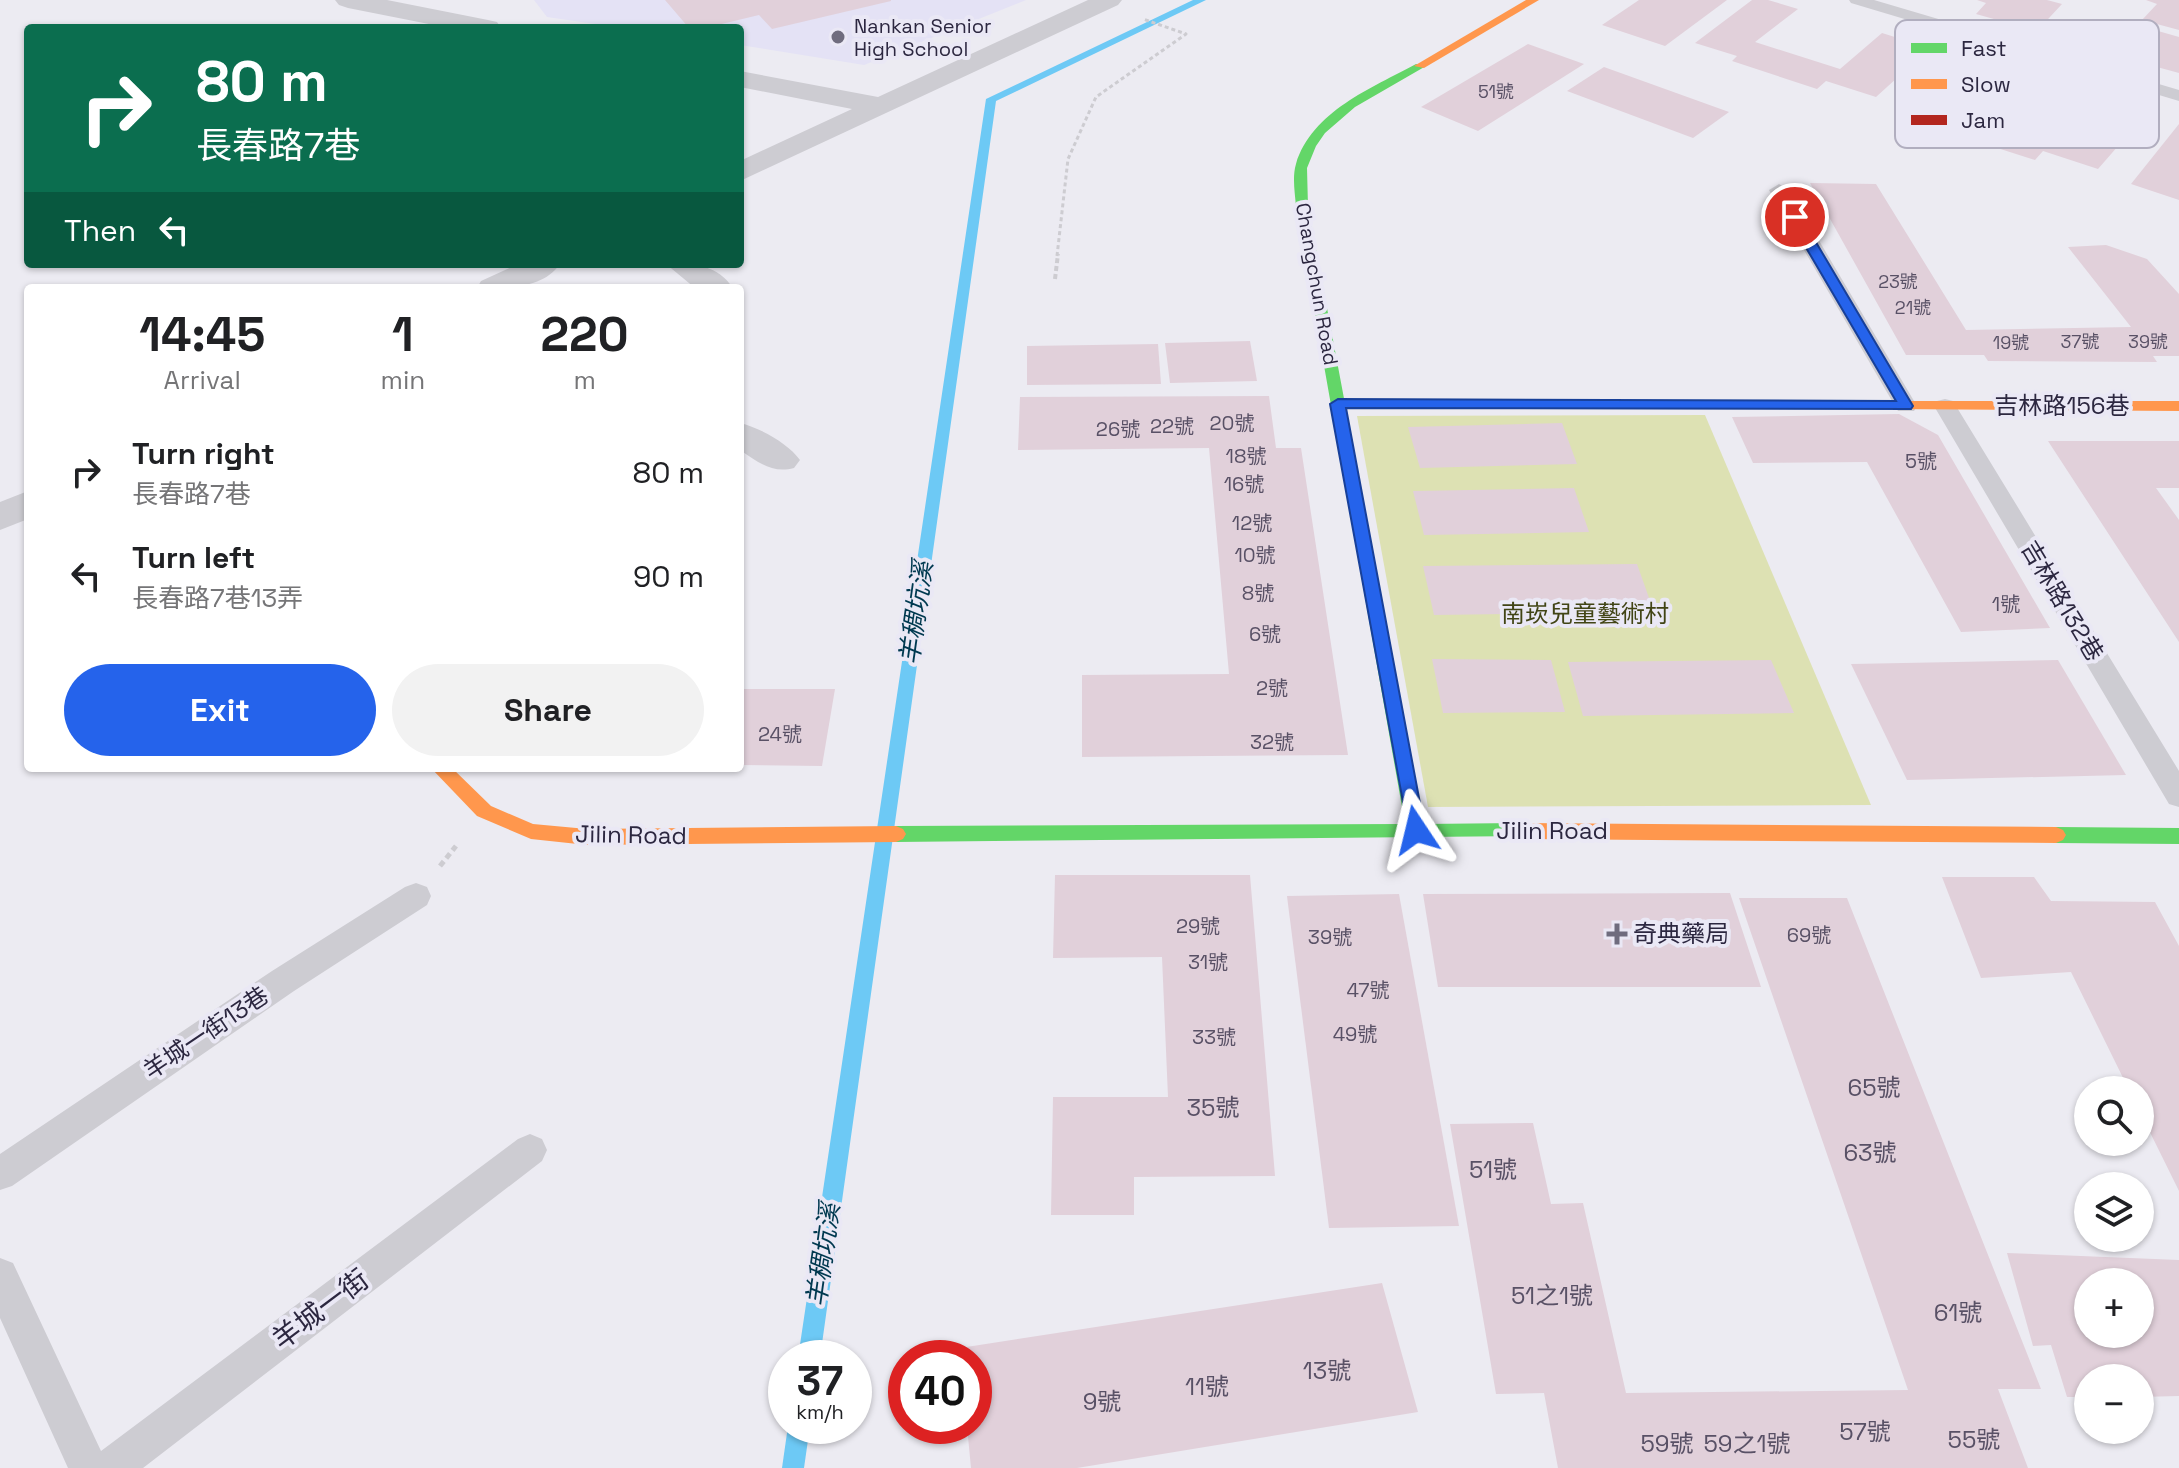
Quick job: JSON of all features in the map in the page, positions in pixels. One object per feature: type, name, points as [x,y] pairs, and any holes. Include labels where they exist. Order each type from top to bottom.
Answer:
[{"type":"street","points":[[348,0],[468,24]]},
{"type":"street","points":[[744,170],[1109,0]]},
{"type":"street","name":"Changchun Road","points":[[1416,830],[1302,207],[1301,165],[1319,130],[1357,102],[1534,0]]},
{"type":"street","points":[[744,80],[879,106]]},
{"type":"street","points":[[502,284],[536,268]]},
{"type":"street","points":[[688,268],[711,284]]},
{"type":"street","name":"吉林路156巷","points":[[1338,404],[2179,406]]},
{"type":"street","points":[[744,437],[781,460]]},
{"type":"street","points":[[0,517],[24,506]]},
{"type":"street","name":"Jilin Road","points":[[444,772],[484,811],[531,831],[587,837],[1416,830],[2179,836]]},
{"type":"lane","points":[[1857,0],[1924,20]]},
{"type":"lane","points":[[2159,90],[2179,96]]},
{"type":"lane","points":[[1779,190],[1906,406]]},
{"type":"lane","name":"吉林路132巷","points":[[1945,406],[2179,796]]},
{"type":"lane","name":"羊城一街13巷","points":[[0,1174],[283,981],[416,896]]},
{"type":"lane","name":"羊城一街","points":[[111,1468],[530,1150]]},
{"type":"lane","points":[[0,1276],[88,1468]]},
{"type":"path","points":[[1055,279],[1068,159],[1096,97],[1186,34],[1143,19]]},
{"type":"path","points":[[416,896],[484,811]]},
{"type":"shaded area","name":"Nankan Senior High School","points":[[534,0],[1026,0],[864,65],[744,46],[744,24],[595,24],[547,17]]},
{"type":"green space","name":"南崁兒童藝術村","points":[[1705,415],[1871,805],[1428,807],[1357,416]]},
{"type":"building","points":[[665,0],[891,0],[772,29],[759,15],[722,24],[686,24]]},
{"type":"building","points":[[1639,0],[1727,0],[1665,46],[1602,25]]},
{"type":"building","points":[[1752,0],[1768,0],[1798,9],[1755,42],[1840,69],[1882,33],[1895,37],[1895,80],[1876,97],[1826,81],[1817,89],[1732,61],[1737,56],[1695,43]]},
{"type":"building","points":[[1977,0],[2047,0],[2062,4],[2047,20],[1998,20],[1976,14],[1986,3]]},
{"type":"building","points":[[2146,0],[2179,0],[2179,30],[2159,25],[2159,20],[2142,20],[2157,4]]},
{"type":"building","points":[[2159,31],[2179,37],[2179,73],[2159,68]]},
{"type":"building","points":[[1528,44],[1584,64],[1478,131],[1421,107]]},
{"type":"building","points":[[1604,67],[1729,112],[1693,138],[1567,91]]},
{"type":"building","points":[[2179,124],[2179,200],[2131,184]]},
{"type":"building","points":[[1997,148],[2116,148],[2098,169],[2043,151],[2035,160]]},
{"type":"building","points":[[1810,183],[1876,184],[1966,330],[2131,327],[2068,247],[2106,245],[2147,259],[2179,294],[2179,356],[2153,356],[2157,362],[1988,361],[1984,355],[1906,355]]},
{"type":"building","points":[[1250,341],[1257,381],[1170,383],[1165,343]]},
{"type":"building","points":[[1158,344],[1161,384],[1027,385],[1027,346]]},
{"type":"building","points":[[1269,396],[1276,448],[1301,448],[1348,755],[1082,757],[1082,675],[1229,674],[1209,448],[1018,450],[1020,397]]},
{"type":"building","points":[[1899,414],[1938,435],[2050,628],[1961,632],[1867,462],[1753,463],[1732,417]]},
{"type":"building","points":[[1562,423],[1577,464],[1420,468],[1408,427]]},
{"type":"building","points":[[2048,441],[2179,441],[2179,488],[2156,488],[2179,520],[2179,642]]},
{"type":"building","points":[[1574,488],[1589,532],[1424,535],[1413,491]]},
{"type":"building","points":[[1637,564],[1654,612],[1434,615],[1423,566]]},
{"type":"building","points":[[1432,659],[1551,660],[1565,712],[1443,713]]},
{"type":"building","points":[[1771,660],[1794,713],[1583,716],[1568,662]]},
{"type":"building","points":[[2058,660],[2126,775],[1907,780],[1851,664]]},
{"type":"building","points":[[744,689],[835,689],[822,766],[744,765]]},
{"type":"building","points":[[1055,875],[1250,875],[1275,1176],[1134,1177],[1134,1215],[1051,1215],[1053,1097],[1168,1097],[1162,957],[1053,958]]},
{"type":"building","points":[[1942,877],[2034,877],[2051,901],[2155,902],[2179,946],[2179,1191],[2154,1140],[2154,1076],[2122,1076],[2071,972],[1981,978]]},
{"type":"building","points":[[1730,893],[1761,987],[1438,987],[1423,894]]},
{"type":"building","points":[[1399,894],[1459,1226],[1329,1228],[1287,896]]},
{"type":"building","points":[[1739,898],[1847,898],[2041,1389],[1998,1389],[2028,1468],[1558,1468],[1544,1393],[1496,1394],[1450,1124],[1533,1123],[1551,1204],[1583,1203],[1626,1393],[1908,1390]]},
{"type":"building","points":[[2007,1253],[2179,1260],[2179,1396],[2154,1397],[2154,1364],[2074,1364],[2074,1397],[2067,1397],[2051,1345],[2033,1346]]},
{"type":"building","points":[[1382,1283],[1418,1412],[1077,1468],[971,1468],[969,1444],[992,1444],[992,1343]]},
{"type":"waterway","name":"羊稠坑溪","points":[[812,1340],[991,99],[1201,0]]},
{"type":"waterway","name":"羊稠坑溪","points":[[793,1468],[796,1444]]},
{"type":"traffic: fast","points":[[1416,830],[1302,207],[1300,179],[1302,163],[1321,130],[1368,94],[1420,66]]},
{"type":"traffic: fast","points":[[896,834],[1518,831]]},
{"type":"traffic: fast","points":[[2056,835],[2179,836]]},
{"type":"traffic: slow","points":[[1420,66],[1534,0]]},
{"type":"traffic: slow","points":[[1736,405],[2179,406]]},
{"type":"traffic: slow","points":[[444,772],[484,811],[531,831],[587,837],[896,834]]},
{"type":"traffic: slow","points":[[1518,831],[2056,835]]},
{"type":"traffic: jam","points":[[1338,404],[1736,405]]},
{"type":"place","name":"Nankan Senior High School","points":[[838,37]]},
{"type":"place","name":"奇典藥局","points":[[1617,934]]},
{"type":"route","points":[[1416,830],[1338,404],[1906,406],[1795,217]]}]
